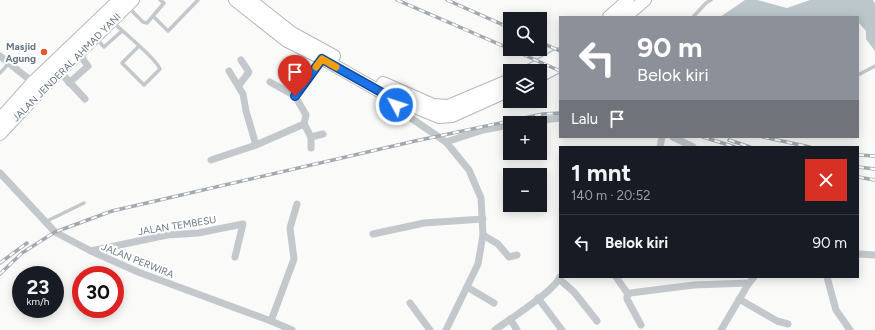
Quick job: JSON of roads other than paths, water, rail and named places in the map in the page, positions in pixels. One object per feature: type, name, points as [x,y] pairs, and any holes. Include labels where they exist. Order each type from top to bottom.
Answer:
[{"type":"highway","points":[[235,0],[287,41],[438,117],[452,116],[503,93]]},
{"type":"highway","points":[[250,0],[292,33],[390,92],[433,105],[448,106],[503,83]]},
{"type":"highway","points":[[610,16],[628,0]]},
{"type":"highway","points":[[627,16],[645,0]]},
{"type":"highway","name":"JALAN JENDERAL AHMAD YANI","points":[[0,119],[38,86],[108,17],[126,2]]},
{"type":"highway","name":"JALAN JENDERAL AHMAD YANI","points":[[0,134],[38,86],[60,72],[96,37],[108,17]]},
{"type":"highway","points":[[542,64],[559,55]]},
{"type":"highway","points":[[547,72],[559,66]]},
{"type":"street","points":[[70,83],[88,66],[79,54]]},
{"type":"street","points":[[0,56],[38,86]]},
{"type":"street","points":[[295,96],[322,59]]},
{"type":"street","points":[[239,86],[249,72],[241,60]]},
{"type":"street","points":[[229,71],[239,86],[256,145]]},
{"type":"street","points":[[60,72],[85,99]]},
{"type":"street","points":[[270,82],[295,96],[306,115],[304,124],[311,137],[311,148]]},
{"type":"street","points":[[390,92],[405,114],[446,142],[468,170],[478,190],[483,219],[483,235],[478,264],[446,330]]},
{"type":"street","points":[[547,120],[559,118]]},
{"type":"street","points":[[210,160],[256,145],[304,124]]},
{"type":"street","points":[[446,142],[482,130],[503,126]]},
{"type":"street","points":[[311,137],[323,134]]},
{"type":"street","points":[[675,138],[691,146]]},
{"type":"street","name":"JALAN PERWIRA","points":[[0,173],[55,232],[91,251],[138,272],[292,330]]},
{"type":"street","points":[[271,321],[294,259],[290,228],[298,204]]},
{"type":"street","points":[[373,234],[424,223],[483,219]]},
{"type":"street","name":"JALAN TEMBESU","points":[[91,251],[167,235],[198,233],[243,224],[235,257]]},
{"type":"street","points":[[483,235],[498,244],[509,257],[517,255]]},
{"type":"street","points":[[859,254],[875,255]]},
{"type":"street","points":[[495,330],[538,298],[560,278],[574,292],[597,321]]},
{"type":"street","points":[[617,278],[628,294],[627,299],[641,325]]},
{"type":"street","points":[[721,330],[753,278]]},
{"type":"street","points":[[827,278],[836,310],[850,330]]},
{"type":"street","points":[[628,294],[694,285],[749,283]]},
{"type":"street","points":[[467,287],[494,303]]},
{"type":"street","points":[[538,298],[562,330]]},
{"type":"street","points":[[739,299],[777,321],[788,324]]},
{"type":"street","points":[[410,303],[430,330]]},
{"type":"street","points":[[510,319],[517,330]]},
{"type":"lane","points":[[126,2],[143,22],[147,23],[165,2],[160,0]]},
{"type":"lane","points":[[153,16],[168,31],[198,0]]},
{"type":"lane","points":[[694,16],[706,3],[711,0]]},
{"type":"lane","points":[[108,17],[122,31],[139,46],[159,65],[160,70],[144,85],[122,63],[139,46]]},
{"type":"lane","points":[[96,37],[104,47],[122,31]]},
{"type":"lane","points":[[0,74],[9,63]]},
{"type":"lane","points":[[859,75],[875,66]]},
{"type":"lane","points":[[45,222],[84,203]]},
{"type":"railway","points":[[397,0],[503,46]]},
{"type":"railway","points":[[447,0],[503,25]]},
{"type":"railway","points":[[547,45],[559,51]]},
{"type":"railway","points":[[527,56],[559,71]]},
{"type":"railway","points":[[0,274],[22,253],[55,232],[112,211],[415,141],[543,114],[559,113]]},
{"type":"railway","points":[[706,138],[732,146]]},
{"type":"railway","points":[[768,138],[805,146]]},
{"type":"railway","points":[[729,140],[747,146]]},
{"type":"railway","points":[[859,155],[875,156]]},
{"type":"railway","points":[[859,167],[875,169]]},
{"type":"railway","points":[[859,177],[875,180]]},
{"type":"railway","points":[[0,263],[27,243]]},
{"type":"place","name":"Masjid Agung","points":[[44,52]]}]
